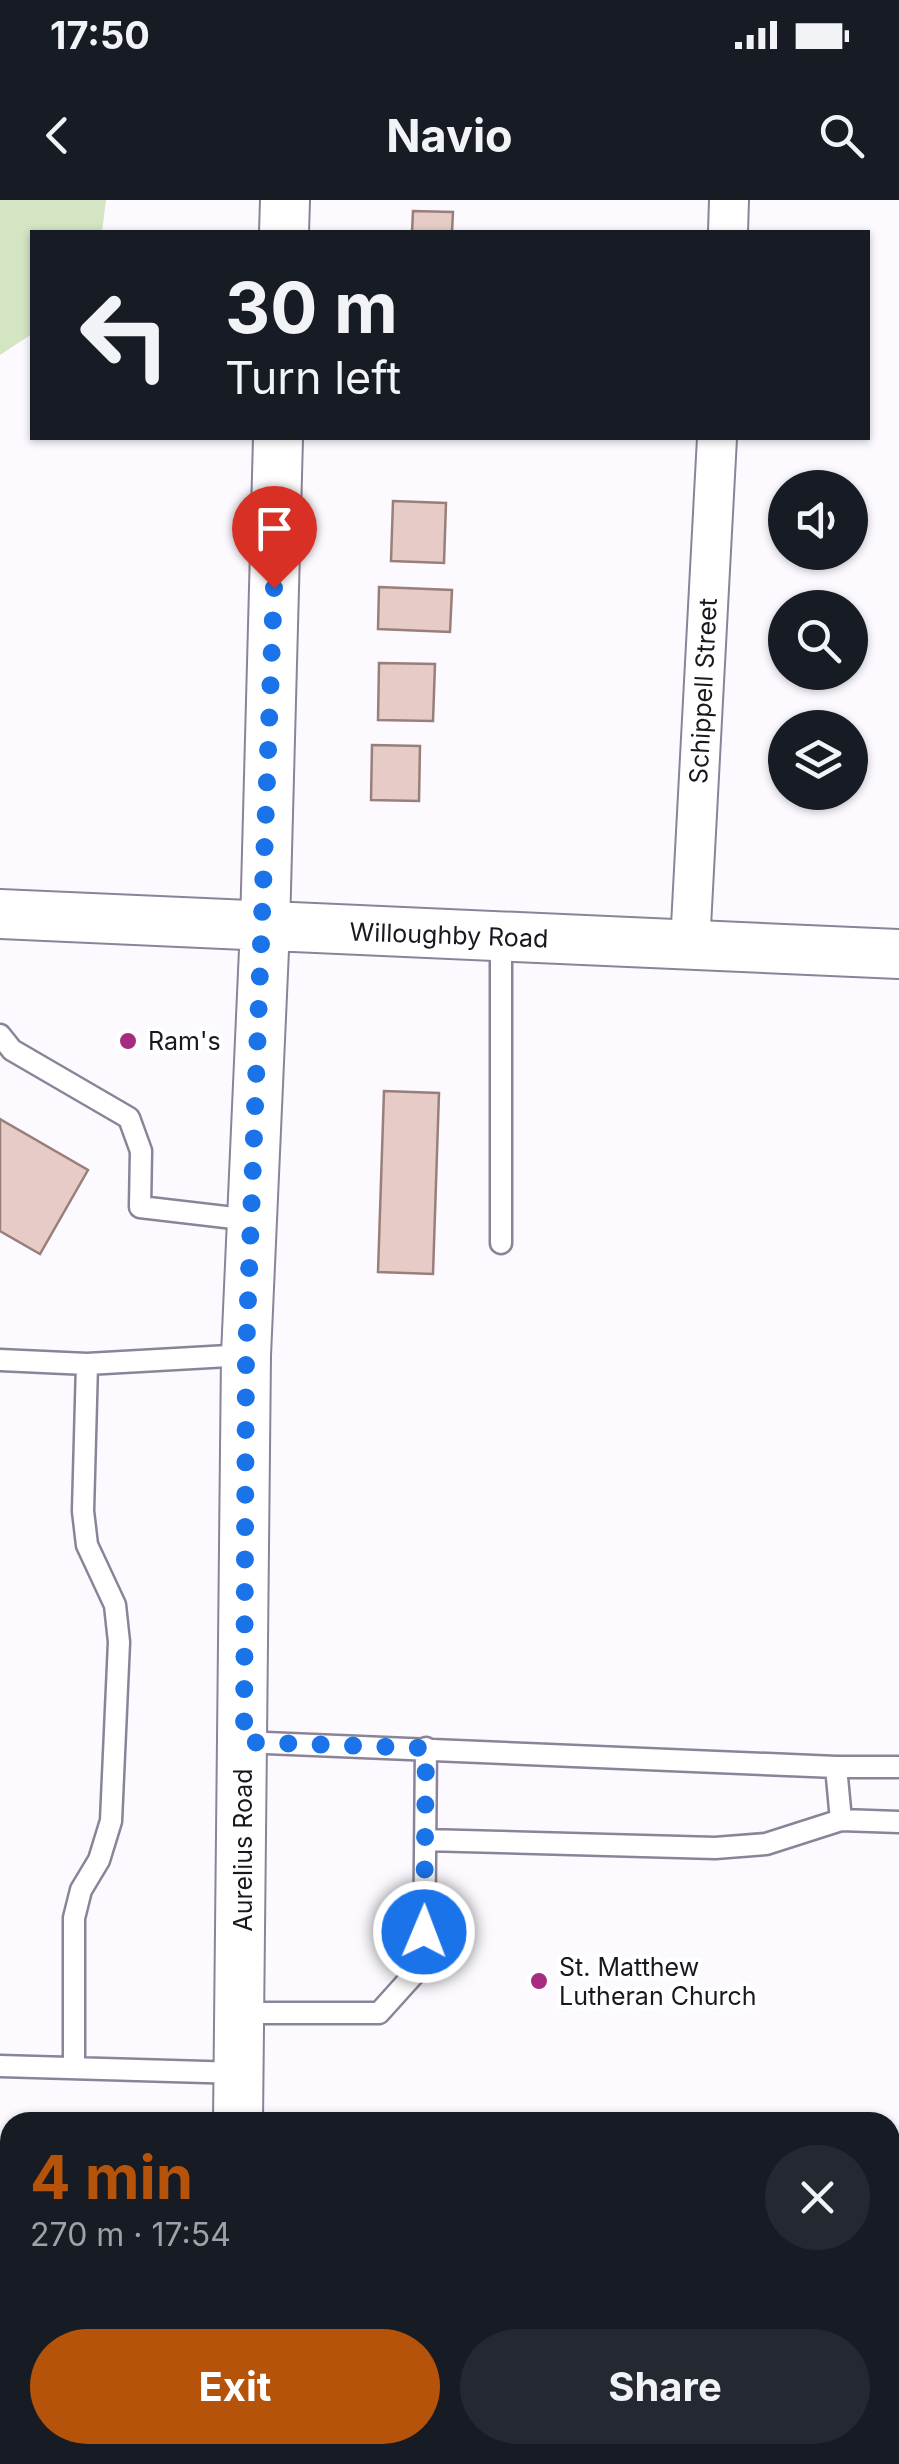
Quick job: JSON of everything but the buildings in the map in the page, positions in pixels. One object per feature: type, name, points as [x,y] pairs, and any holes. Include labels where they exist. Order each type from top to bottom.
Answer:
[{"type":"street","points":[[284,230],[285,200]]},
{"type":"street","points":[[728,230],[729,200]]},
{"type":"street","name":"Aurelius Road","points":[[239,2112],[246,1355],[265,927],[278,440]]},
{"type":"street","name":"Schippell Street","points":[[690,945],[717,440]]},
{"type":"street","name":"Willoughby Road","points":[[0,914],[899,954]]},
{"type":"lane","points":[[501,1244],[502,937]]},
{"type":"lane","points":[[0,1034],[12,1050],[129,1118],[141,1150],[140,1207],[252,1220]]},
{"type":"lane","points":[[0,1360],[88,1364],[246,1355]]},
{"type":"lane","points":[[74,2068],[74,1918],[80,1890],[99,1860],[111,1822],[119,1642],[115,1605],[87,1545],[83,1511],[88,1364]]},
{"type":"lane","points":[[244,1742],[899,1768]]},
{"type":"lane","points":[[242,2014],[379,2014],[424,1964],[426,1748]]},
{"type":"lane","points":[[836,1767],[841,1820]]},
{"type":"lane","points":[[425,1840],[716,1848],[766,1844],[841,1820],[899,1822]]},
{"type":"lane","points":[[0,2066],[242,2073]]},
{"type":"green space","points":[[0,200],[106,200],[102,230],[30,230],[30,335],[0,355]]},
{"type":"place","name":"Ram's","points":[[128,1041]]},
{"type":"place","name":"St. Matthew Lutheran Church","points":[[539,1981]]},
{"type":"route","points":[[274,588],[265,927],[246,1355],[244,1742],[426,1748],[424,1932]]}]
